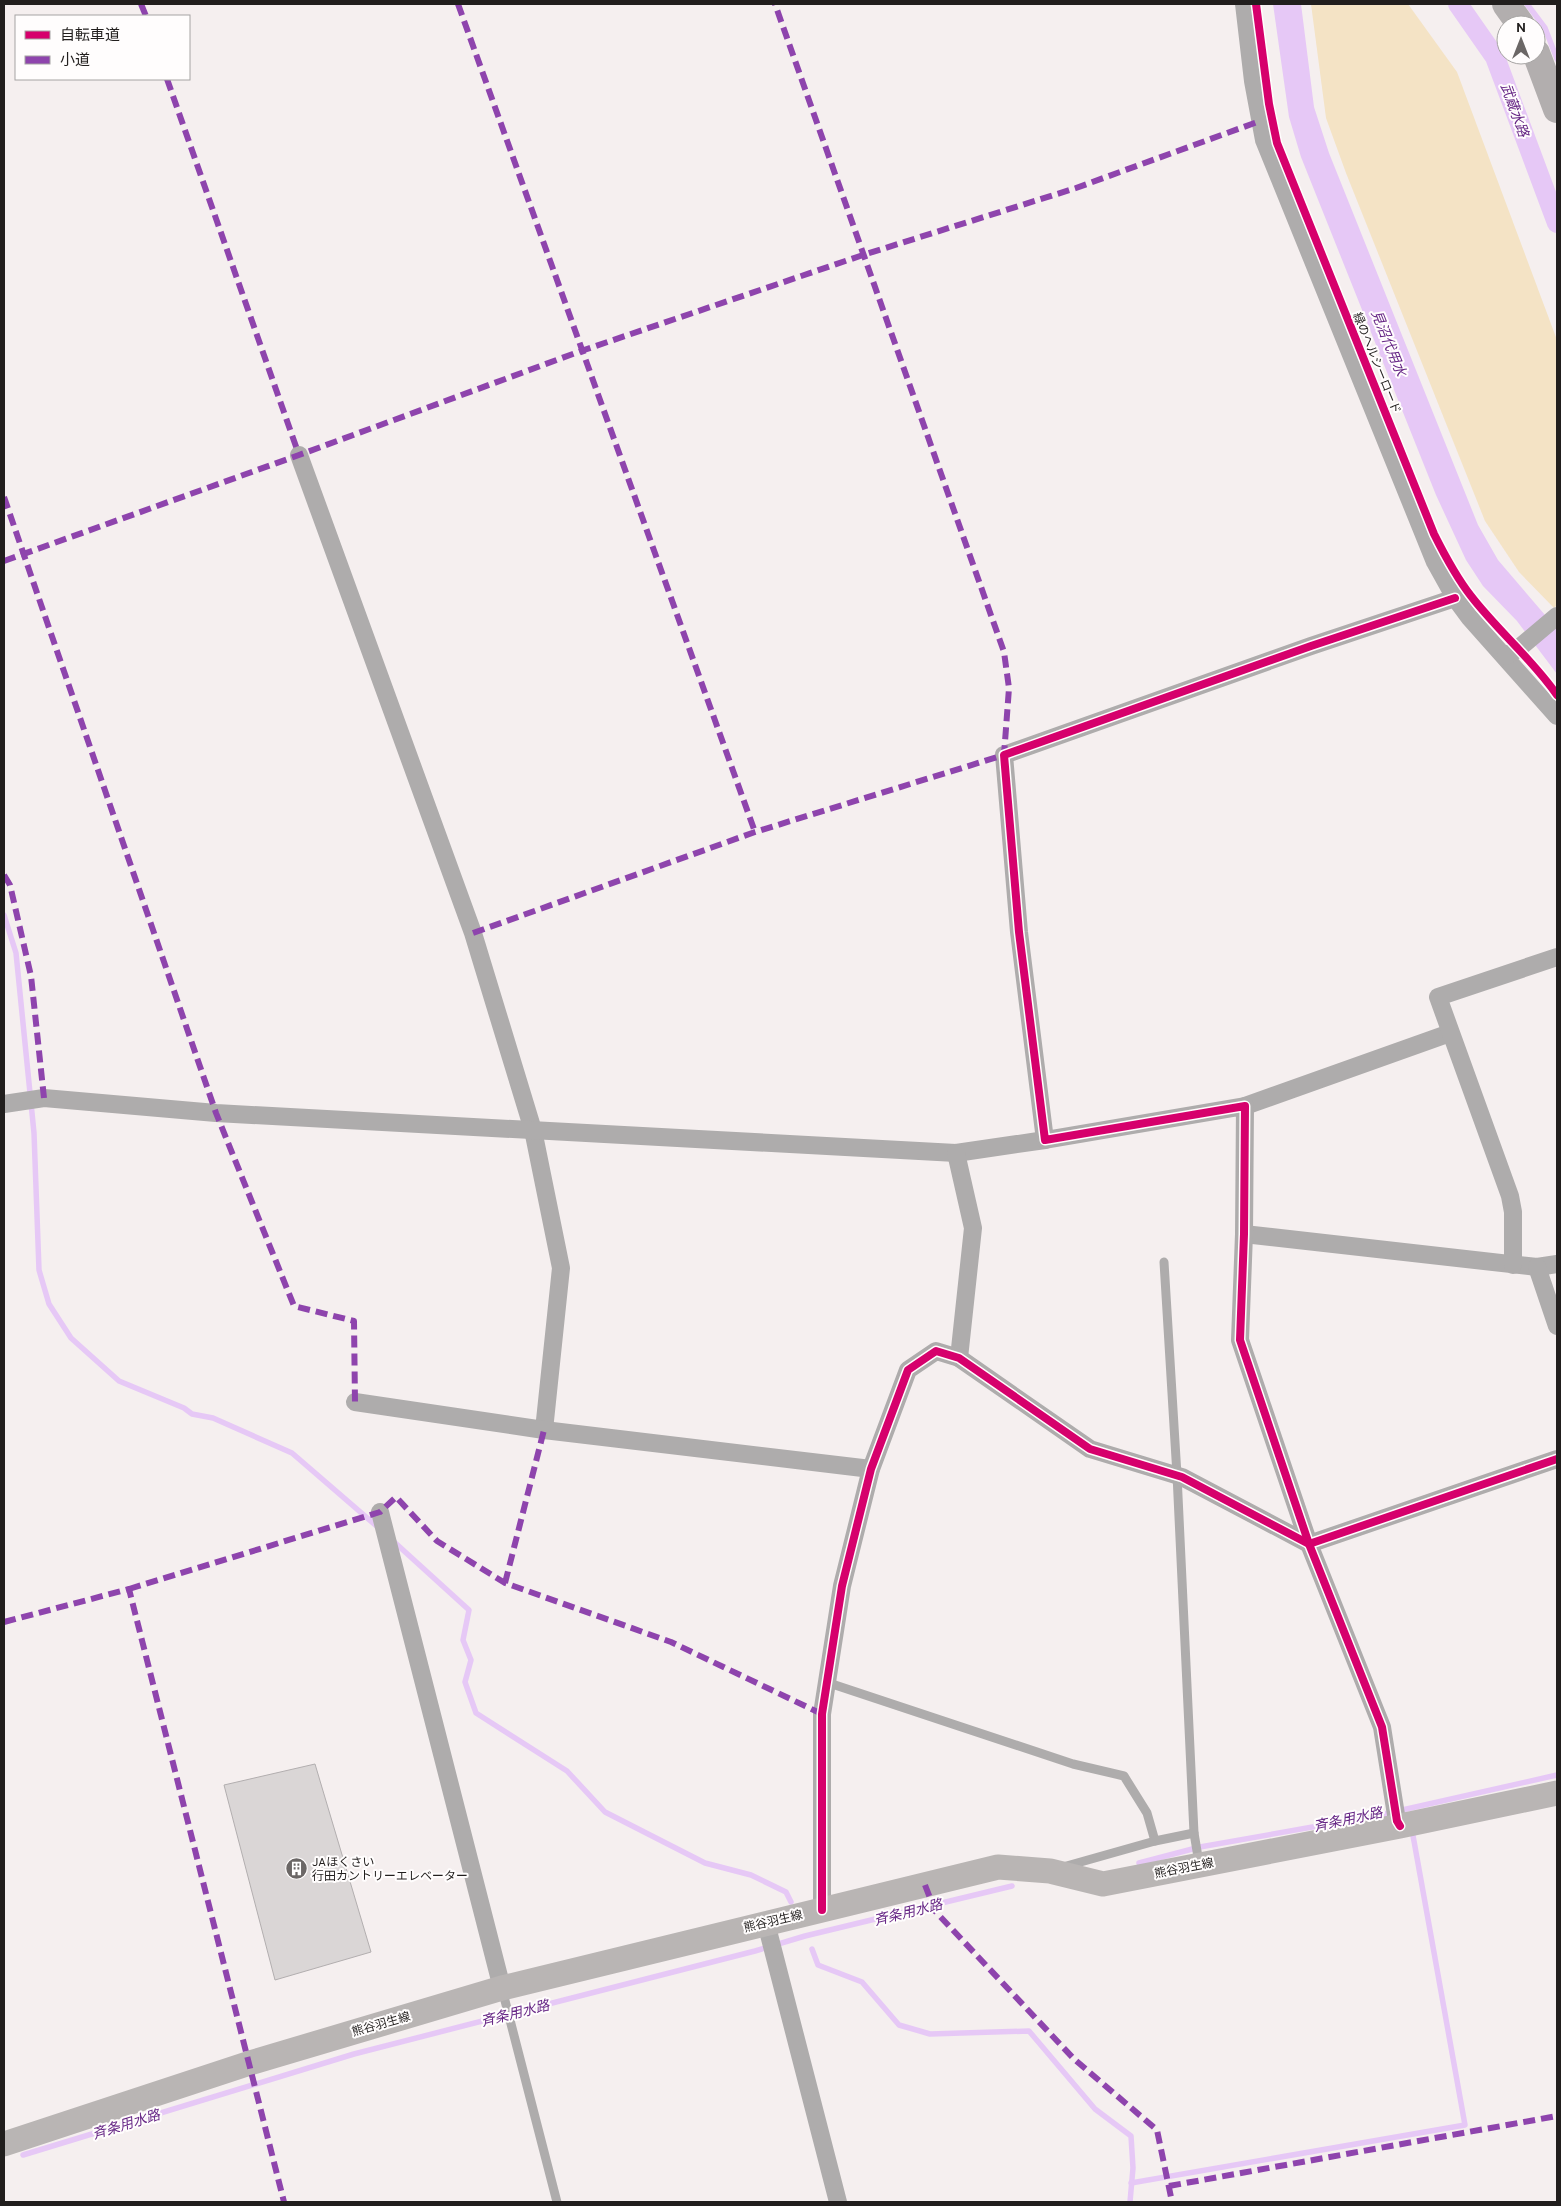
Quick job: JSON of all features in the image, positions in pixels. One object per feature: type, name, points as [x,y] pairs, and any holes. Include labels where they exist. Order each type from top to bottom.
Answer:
[{"type":"main road","points":[[1506,4],[1514,15]]},
{"type":"main road","points":[[1540,65],[1557,109]]},
{"type":"main road","name":"熊谷羽生線","points":[[4,2144],[250,2063],[503,1993],[822,1910],[998,1868],[1050,1871],[1103,1884],[1198,1863],[1557,1793]]},
{"type":"street","points":[[1244,4],[1253,81],[1264,140],[1435,562],[1455,598],[1470,617],[1557,716]]},
{"type":"street","points":[[299,455],[473,933],[533,1130],[561,1268],[544,1430]]},
{"type":"street","points":[[1045,1140],[1019,932],[1004,755],[1302,649],[1455,598]]},
{"type":"street","points":[[1506,656],[1528,641],[1557,616]]},
{"type":"street","points":[[1513,1265],[1512,1204],[1438,998],[1557,957]]},
{"type":"street","points":[[4,1104],[44,1098],[216,1113],[956,1153],[1245,1106],[1450,1033]]},
{"type":"street","points":[[1245,1106],[1244,1234],[1240,1340],[1309,1544],[1382,1727],[1399,1824]]},
{"type":"street","points":[[956,1153],[973,1228],[959,1358]]},
{"type":"street","points":[[1244,1234],[1513,1265],[1537,1267],[1557,1264]]},
{"type":"street","points":[[1537,1267],[1557,1326]]},
{"type":"street","points":[[822,1910],[822,1714],[842,1586],[871,1468],[908,1370],[936,1351],[959,1358],[1090,1449],[1177,1475],[1309,1544],[1557,1459]]},
{"type":"street","points":[[356,1402],[544,1430],[871,1468]]},
{"type":"street","points":[[382,1519],[503,1993]]},
{"type":"street","points":[[766,1926],[838,2202]]},
{"type":"lane","points":[[1164,1262],[1177,1475],[1194,1834],[1198,1863]]},
{"type":"lane","points":[[826,1682],[1073,1764],[1124,1776],[1147,1813],[1155,1840]]},
{"type":"lane","points":[[1050,1871],[1155,1840],[1194,1834]]},
{"type":"lane","points":[[503,1993],[557,2202]]},
{"type":"shaded area","points":[[1311,4],[1408,4],[1457,72],[1557,340],[1557,605],[1554,608],[1519,572],[1485,521],[1346,173],[1326,118]]},
{"type":"water","name":"見沼代用水","points":[[1273,4],[1301,4],[1314,107],[1329,153],[1478,525],[1498,560],[1557,629],[1557,674],[1517,621],[1483,586],[1466,560],[1436,495],[1301,157],[1289,117]]},
{"type":"building","name":"JAほくさい 行田カントリーエレベーター","points":[[315,1764],[371,1952],[275,1980],[224,1785]]},
{"type":"waterway","name":"武蔵水路","points":[[1458,4],[1495,57],[1557,223]]},
{"type":"waterway","points":[[1527,4],[1545,28],[1557,59]]},
{"type":"waterway","points":[[4,915],[16,953],[34,1133],[39,1270],[49,1304],[71,1338],[119,1381],[184,1408],[192,1414],[213,1418],[292,1453],[380,1529]]},
{"type":"waterway","points":[[392,1540],[469,1610],[463,1640],[471,1660],[465,1682],[476,1713],[567,1771],[605,1812],[705,1863],[751,1875],[786,1892],[791,1902]]},
{"type":"waterway","name":"斉条用水路","points":[[1139,1863],[1200,1847],[1380,1815],[1557,1775]]},
{"type":"waterway","points":[[1131,2183],[1465,2125],[1412,1830]]},
{"type":"waterway","name":"斉条用水路","points":[[23,2155],[354,2054],[755,1951],[805,1936],[1012,1886]]},
{"type":"waterway","points":[[812,1949],[818,1965],[862,1982],[899,2025],[930,2034],[1029,2031],[1095,2109],[1131,2136],[1133,2168],[1130,2202]]},
{"type":"marked path","points":[[141,4],[146,15]]},
{"type":"marked path","points":[[458,4],[755,832]]},
{"type":"marked path","points":[[473,933],[755,832],[1004,755],[1009,688],[1004,652],[775,4]]},
{"type":"marked path","points":[[167,80],[299,455]]},
{"type":"marked path","points":[[4,561],[581,351],[863,255],[1076,188],[1260,121]]},
{"type":"marked path","points":[[4,497],[216,1113],[294,1306],[354,1321],[355,1402]]},
{"type":"marked path","points":[[4,875],[10,885],[31,976],[44,1098]]},
{"type":"marked path","points":[[505,1583],[544,1430]]},
{"type":"marked path","points":[[129,1589],[380,1512],[396,1497],[437,1541],[505,1583],[671,1642],[822,1714]]},
{"type":"marked path","points":[[4,1622],[129,1589],[284,2202]]},
{"type":"marked path","points":[[925,1885],[935,1911],[1074,2059],[1157,2130],[1172,2202]]},
{"type":"marked path","points":[[1169,2186],[1557,2116]]},
{"type":"cycle path","name":"緑のヘルシーロード","points":[[1256,4],[1269,104],[1277,143],[1434,534],[1451,566],[1471,596],[1537,669],[1557,695]]},
{"type":"cycle path","points":[[1400,1826],[1397,1821],[1382,1727],[1309,1544],[1240,1340],[1244,1234],[1245,1106],[1045,1140],[1019,932],[1004,755],[1311,646],[1455,598]]},
{"type":"cycle path","points":[[822,1910],[822,1714],[842,1586],[871,1469],[908,1370],[936,1351],[959,1358],[1090,1449],[1182,1477],[1309,1544],[1557,1459]]},
{"type":"place","name":"JAほくさい 行田カントリーエレベーター","points":[[296,1869]]}]
